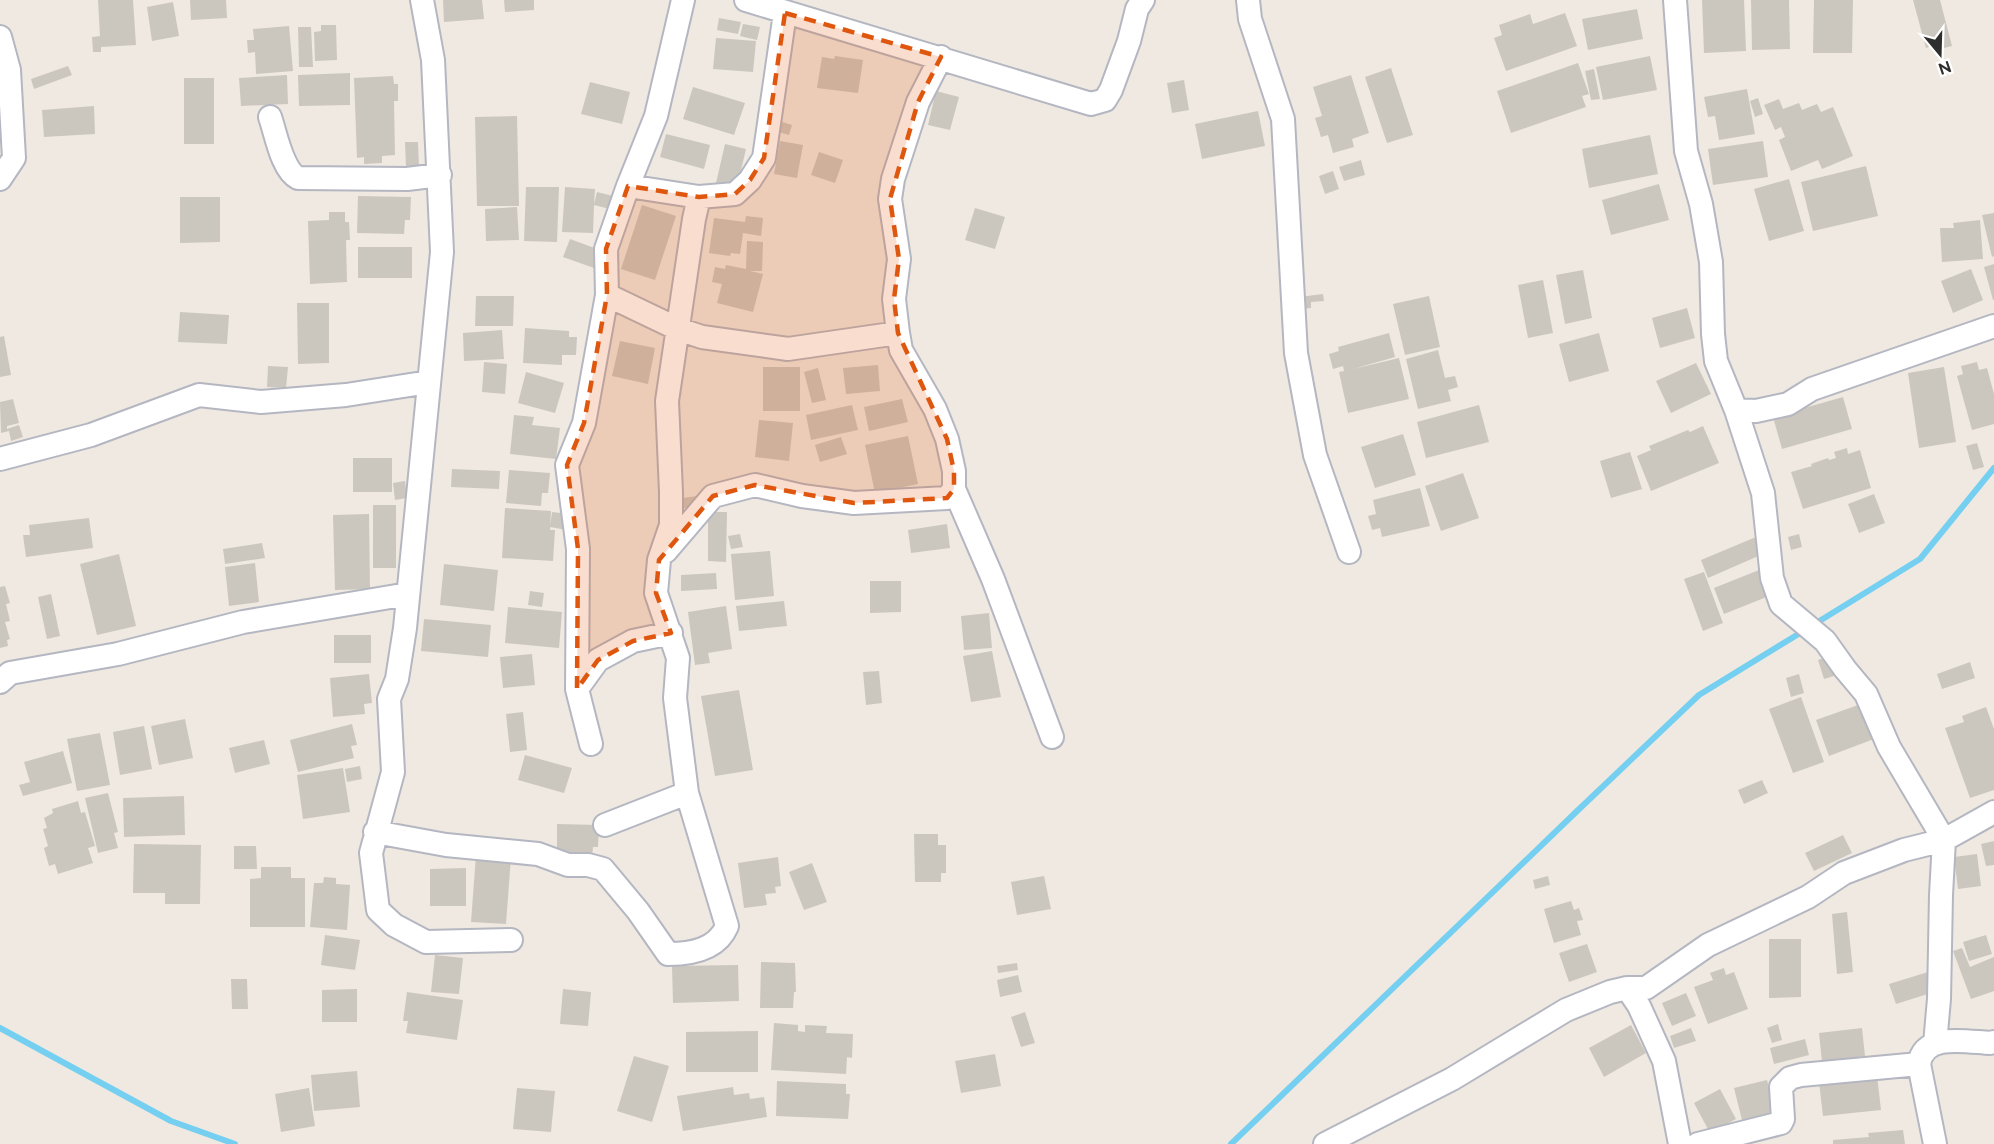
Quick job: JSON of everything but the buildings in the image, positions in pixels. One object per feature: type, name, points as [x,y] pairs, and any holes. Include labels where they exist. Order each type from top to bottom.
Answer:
[{"type":"street","points":[[422,0],[433,60],[442,252],[408,594],[397,679],[390,699],[393,772],[371,853],[378,910],[394,925],[426,942],[511,940]]},
{"type":"street","points":[[591,744],[577,689],[578,549],[567,465],[584,423],[607,295],[606,249],[656,116],[683,0]]},
{"type":"street","points":[[746,0],[1091,104],[1105,100],[1111,90],[1129,41],[1137,9],[1143,0]]},
{"type":"street","points":[[1248,0],[1250,19],[1283,119],[1296,353],[1315,455],[1349,552]]},
{"type":"street","points":[[1675,0],[1686,151],[1701,204],[1711,262],[1716,361],[1736,410],[1763,493],[1772,578],[1781,604],[1825,641],[1866,693],[1889,747],[1944,840],[1940,999],[1935,1044]]},
{"type":"street","points":[[628,186],[699,197],[735,194],[750,180],[764,158],[785,13]]},
{"type":"street","points":[[0,37],[9,70],[14,158],[0,179]]},
{"type":"street","points":[[941,57],[918,102],[893,179],[890,199],[899,259],[894,299],[898,333],[901,350],[935,409],[954,471],[954,489],[993,579],[1052,737]]},
{"type":"street","points":[[270,117],[286,167],[292,175],[298,178],[407,179],[440,175]]},
{"type":"street","points":[[375,832],[446,845],[538,854],[568,866],[588,865],[603,869],[638,911],[668,954],[689,954],[707,947],[722,937],[727,926],[687,793],[675,698],[678,658],[656,593],[658,560],[671,525],[667,401],[699,197]]},
{"type":"street","points":[[607,295],[702,337],[788,350],[898,333]]},
{"type":"street","points":[[1736,410],[1756,411],[1788,404],[1812,389],[1994,326]]},
{"type":"street","points":[[0,459],[91,435],[199,395],[261,402],[346,395],[429,382]]},
{"type":"street","points":[[658,560],[712,496],[755,485],[802,496],[854,503],[947,498],[954,489]]},
{"type":"street","points":[[0,682],[10,673],[118,654],[243,622],[408,594]]},
{"type":"street","points":[[577,689],[598,660],[633,641],[671,633]]},
{"type":"street","points":[[605,825],[687,793]]},
{"type":"street","points":[[1325,1144],[1452,1079],[1566,1010],[1610,992],[1627,988],[1646,988],[1708,945],[1808,897],[1844,873],[1904,850],[1944,840],[1994,812]]},
{"type":"street","points":[[1627,988],[1639,1006],[1664,1060],[1680,1144]]},
{"type":"street","points":[[1935,1144],[1919,1064],[1921,1056],[1929,1047],[1944,1041],[1994,1042]]},
{"type":"street","points":[[1698,1144],[1781,1123],[1783,1119],[1781,1087],[1790,1078],[1919,1064]]},
{"type":"highlighted area","points":[[785,13],[941,57],[918,102],[890,199],[899,259],[894,299],[898,333],[947,439],[954,471],[954,489],[947,498],[854,503],[755,485],[713,496],[659,560],[656,593],[671,633],[633,641],[598,660],[577,689],[578,549],[567,465],[584,423],[607,295],[606,249],[628,186],[699,197],[735,194],[750,180],[764,158]]},
{"type":"waterway","points":[[1813,625],[1920,559],[1994,468]]},
{"type":"waterway","points":[[1231,1144],[1699,695],[1805,630]]},
{"type":"waterway","points":[[0,1028],[171,1121],[235,1144]]}]
